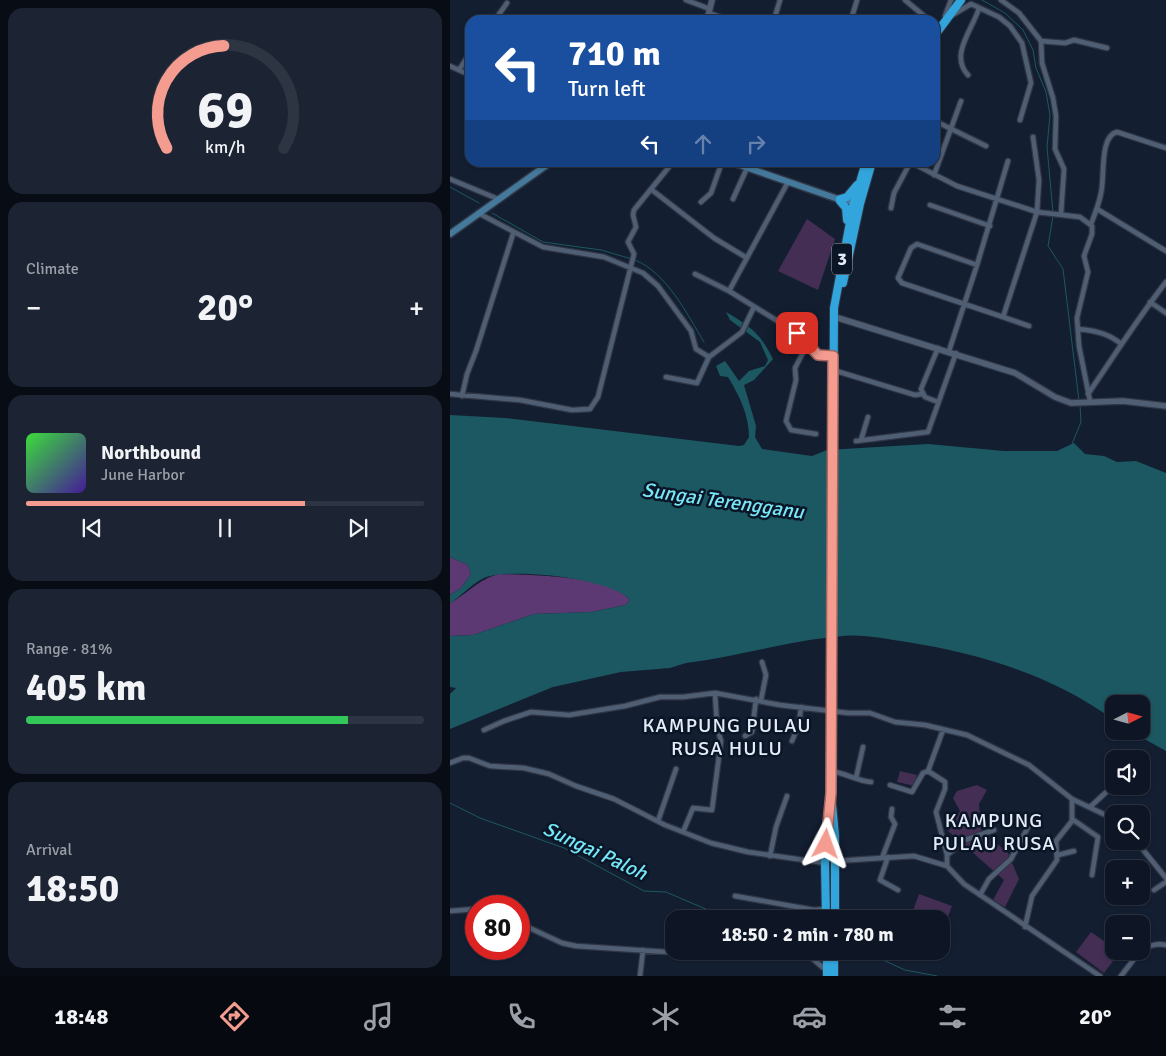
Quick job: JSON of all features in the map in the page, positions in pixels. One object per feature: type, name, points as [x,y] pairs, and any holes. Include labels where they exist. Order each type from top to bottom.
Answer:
[{"type":"highway","points":[[940,26],[961,0]]},
{"type":"highway","name":"3","points":[[826,909],[825,864],[831,793],[832,427],[835,317],[857,205],[860,179],[864,167]]},
{"type":"highway","name":"3","points":[[835,317],[834,308],[843,251],[870,167]]},
{"type":"highway","points":[[843,251],[847,212],[839,199],[849,196],[860,179]]},
{"type":"highway","name":"3","points":[[831,793],[835,836],[835,910]]},
{"type":"highway","points":[[825,864],[829,834],[832,832],[835,836]]},
{"type":"highway","points":[[829,968],[834,976]]},
{"type":"main road","points":[[450,234],[544,167]]},
{"type":"main road","points":[[745,167],[857,205]]},
{"type":"street","points":[[686,0],[708,14],[712,0]]},
{"type":"street","points":[[776,15],[780,0]]},
{"type":"street","points":[[852,15],[857,0]]},
{"type":"street","points":[[905,0],[924,15]]},
{"type":"street","points":[[951,0],[945,16],[947,18],[954,16],[967,5],[979,8],[999,17],[1010,26],[1025,52],[1031,83],[1020,120]]},
{"type":"street","points":[[1001,0],[1019,13],[1040,41],[1042,63],[1053,98],[1056,116],[1055,149],[1064,169],[1059,214]]},
{"type":"street","points":[[499,15],[507,3]]},
{"type":"street","points":[[968,75],[963,70],[960,50],[979,8]]},
{"type":"street","points":[[1040,41],[1065,43],[1078,41],[1107,48]]},
{"type":"street","points":[[459,70],[465,61]]},
{"type":"street","points":[[450,66],[465,73]]},
{"type":"street","points":[[940,158],[961,101]]},
{"type":"street","points":[[940,123],[986,146]]},
{"type":"street","points":[[1088,402],[1078,329],[1079,309],[1088,269],[1084,259],[1092,234],[1089,222],[1097,209],[1105,175],[1103,159],[1108,139],[1111,134],[1117,132],[1166,148]]},
{"type":"street","points":[[1003,317],[1037,212],[1039,180],[1033,137]]},
{"type":"street","points":[[949,351],[990,226],[1008,161]]},
{"type":"street","points":[[450,394],[520,400],[572,410],[584,410],[593,406],[598,397],[634,254],[628,242],[636,227],[633,215],[634,210],[669,167]]},
{"type":"street","points":[[701,202],[711,193],[720,167]]},
{"type":"street","points":[[891,208],[894,193],[908,167]]},
{"type":"street","points":[[918,167],[997,200],[1037,212],[1080,217],[1089,222]]},
{"type":"street","points":[[934,175],[937,167]]},
{"type":"street","points":[[733,199],[748,168]]},
{"type":"street","points":[[450,178],[498,199]]},
{"type":"street","points":[[729,291],[788,182]]},
{"type":"street","points":[[652,190],[714,238],[747,258]]},
{"type":"street","points":[[930,205],[990,226]]},
{"type":"street","points":[[1097,209],[1166,251]]},
{"type":"street","points":[[478,214],[542,247],[604,257],[630,266],[643,273],[658,286],[691,331],[696,350],[709,357]]},
{"type":"street","points":[[462,396],[467,374],[514,234]]},
{"type":"street","points":[[977,266],[917,244],[912,248],[898,275],[902,283],[1028,326]]},
{"type":"street","points":[[695,274],[729,291],[797,333],[818,355],[833,356]]},
{"type":"street","points":[[1088,394],[1150,302],[1166,282]]},
{"type":"street","points":[[1150,302],[1166,313]]},
{"type":"street","points":[[666,377],[697,382],[709,357],[742,332],[754,307]]},
{"type":"street","points":[[835,317],[956,353],[1015,373],[1055,397],[1071,403],[1129,401],[1166,406]]},
{"type":"street","points":[[1078,329],[1090,330],[1112,337],[1121,344]]},
{"type":"street","points":[[807,345],[795,368],[796,380],[786,421],[791,430],[816,434]]},
{"type":"street","points":[[922,394],[922,385],[938,348]]},
{"type":"street","points":[[868,417],[858,440],[925,433],[956,353]]},
{"type":"street","points":[[833,370],[846,372],[880,386],[897,388],[915,396],[922,394],[938,402]]},
{"type":"street","points":[[746,736],[752,732],[766,675],[762,662]]},
{"type":"street","points":[[683,832],[692,809],[712,810],[721,742],[717,726],[716,693]]},
{"type":"street","points":[[484,730],[504,720],[531,712],[569,715],[625,706],[660,696],[683,697],[716,693],[831,711],[870,713],[895,722],[967,735],[1005,752],[1037,770],[1072,798],[1105,814]]},
{"type":"street","points":[[792,741],[799,724],[801,707]]},
{"type":"street","points":[[890,786],[912,792],[923,773],[928,771],[943,730]]},
{"type":"street","points":[[856,778],[863,747]]},
{"type":"street","points":[[450,763],[463,758],[469,758],[490,766],[524,768],[549,774],[576,786],[614,798],[658,821],[711,843],[770,856],[825,864]]},
{"type":"street","points":[[658,821],[676,769]]},
{"type":"street","points":[[831,771],[844,772],[871,782]]},
{"type":"street","points":[[928,771],[945,782],[945,789],[936,812],[947,855],[947,866]]},
{"type":"street","points":[[1090,807],[1105,794]]},
{"type":"street","points":[[770,856],[776,827],[787,796]]},
{"type":"street","points":[[1025,927],[1032,896],[1058,855],[1056,841],[1072,819],[1072,798]]},
{"type":"street","points":[[892,809],[890,817],[895,824],[880,880],[898,890]]},
{"type":"street","points":[[980,895],[989,879],[1012,859],[1034,816]]},
{"type":"street","points":[[1072,819],[1098,837],[1092,875]]},
{"type":"street","points":[[947,855],[965,840],[994,830]]},
{"type":"street","points":[[1143,850],[1166,880],[1154,890]]},
{"type":"street","points":[[1058,855],[1074,851]]},
{"type":"street","points":[[835,861],[914,856],[947,866],[964,884],[1100,976]]},
{"type":"street","points":[[735,896],[814,910],[826,909]]},
{"type":"street","points":[[450,911],[465,910]]},
{"type":"street","points":[[530,928],[562,943],[643,950],[807,954],[829,968]]},
{"type":"street","points":[[1121,976],[1145,947],[1158,943],[1166,945]]},
{"type":"street","points":[[640,976],[643,950]]},
{"type":"shaded area","points":[[807,219],[835,239],[818,290],[778,271]]},
{"type":"shaded area","points":[[450,557],[468,565],[471,574],[461,588],[450,595]]},
{"type":"shaded area","points":[[499,574],[548,576],[587,581],[620,592],[630,600],[626,605],[591,612],[534,614],[473,635],[450,636],[450,603],[479,583]]},
{"type":"shaded area","points":[[900,771],[917,775],[915,786],[897,782]]},
{"type":"shaded area","points":[[977,785],[987,790],[979,804],[981,830],[1008,853],[1019,879],[1005,907],[993,900],[1004,880],[948,831],[960,811],[953,798],[957,791]]},
{"type":"shaded area","points":[[919,894],[952,906],[950,911],[913,910]]},
{"type":"shaded area","points":[[1091,932],[1105,942],[1105,960],[1114,960],[1104,973],[1076,952]]},
{"type":"water","name":"Sungai Terengganu","points":[[726,312],[759,336],[773,359],[754,380],[744,385],[756,426],[755,437],[762,449],[812,456],[827,450],[928,444],[1004,451],[1057,451],[1074,443],[1085,454],[1104,456],[1117,462],[1136,461],[1166,473],[1166,751],[1146,740],[1150,740],[1150,695],[1105,695],[1105,714],[1090,704],[1041,679],[989,660],[935,647],[859,636],[803,641],[686,663],[670,668],[621,672],[553,687],[450,729],[450,694],[456,688],[450,687],[450,636],[473,635],[534,614],[591,612],[626,605],[630,600],[620,592],[582,580],[536,574],[515,574],[484,578],[450,603],[450,595],[461,588],[471,574],[468,565],[450,557],[450,415],[505,418],[739,446],[744,445],[749,437],[749,429],[743,406],[728,377],[720,376],[716,366],[725,361],[739,381],[749,371],[765,366],[768,360],[760,342],[730,320]]},
{"type":"waterway","points":[[982,0],[1005,13],[1023,30],[1033,50],[1036,68],[1046,92],[1050,115],[1047,147],[1053,212]]},
{"type":"waterway","points":[[450,187],[479,203]]},
{"type":"waterway","points":[[492,213],[543,242],[601,250],[632,259]]},
{"type":"waterway","points":[[1053,216],[1048,246],[1063,269],[1079,401]]},
{"type":"waterway","points":[[635,260],[657,274],[666,284],[683,307],[704,342]]},
{"type":"waterway","points":[[1072,444],[1081,422],[1080,405]]},
{"type":"waterway","name":"Sungai Paloh","points":[[450,803],[480,818],[564,848],[644,891],[666,892],[708,910]]},
{"type":"waterway","name":"Sungai Paloh","points":[[883,960],[905,970],[937,976]]},
{"type":"district","name":"KAMPUNG PULAU RUSA HULU","points":[[727,736]]},
{"type":"district","name":"KAMPUNG PULAU RUSA","points":[[994,832]]},
{"type":"route","points":[[797,333],[812,351],[818,355],[833,356],[831,793],[826,844]]}]
